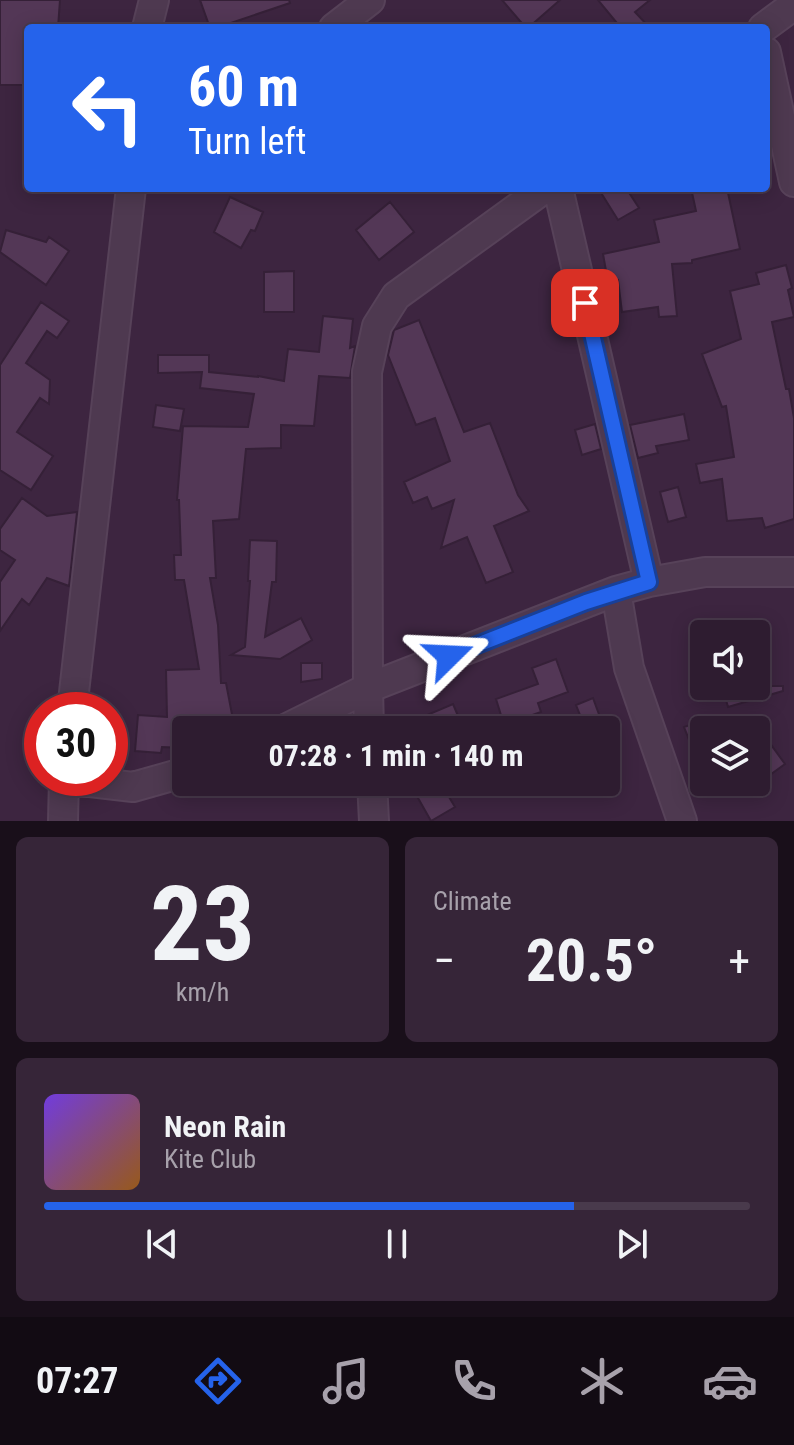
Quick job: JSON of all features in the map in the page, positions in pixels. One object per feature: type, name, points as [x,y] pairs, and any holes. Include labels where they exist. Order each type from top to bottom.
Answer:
[{"type":"street","points":[[148,24],[154,0]]},
{"type":"street","points":[[339,24],[370,0]]},
{"type":"street","points":[[768,24],[794,5]]},
{"type":"street","points":[[770,71],[794,182]]},
{"type":"street","points":[[74,692],[131,192]]},
{"type":"street","points":[[369,716],[367,372],[377,326],[396,296],[539,192]]},
{"type":"street","points":[[559,192],[649,582]]},
{"type":"street","points":[[311,716],[368,688],[616,591],[705,572],[794,572]]},
{"type":"street","points":[[616,591],[629,668],[682,821]]},
{"type":"street","points":[[128,786],[172,776]]},
{"type":"street","points":[[63,821],[64,796]]},
{"type":"street","points":[[373,796],[374,821]]},
{"type":"building","points":[[0,0],[60,0],[58,24],[24,24],[24,85],[0,85]]},
{"type":"building","points":[[200,0],[289,0],[290,3],[228,24],[209,24]]},
{"type":"building","points":[[502,0],[560,0],[533,24],[523,24]]},
{"type":"building","points":[[598,0],[650,0],[635,12],[646,24],[618,24]]},
{"type":"building","points":[[600,192],[629,192],[639,208],[618,220]]},
{"type":"building","points":[[692,192],[728,192],[740,249],[692,260],[692,263],[672,264],[677,316],[659,317],[658,307],[622,312],[618,280],[608,282],[603,254],[659,242],[654,220],[696,211]]},
{"type":"building","points":[[230,197],[263,212],[255,231],[251,230],[241,248],[214,232]]},
{"type":"building","points":[[390,202],[414,232],[379,260],[356,230]]},
{"type":"building","points":[[6,230],[46,242],[49,237],[69,251],[46,285],[0,252]]},
{"type":"building","points":[[786,265],[792,288],[788,290],[794,317],[772,322],[794,418],[794,519],[765,528],[762,518],[727,521],[722,479],[700,483],[696,464],[734,457],[726,406],[722,407],[702,354],[741,339],[730,291],[759,284],[756,273]]},
{"type":"building","points":[[294,271],[294,312],[264,312],[264,272]]},
{"type":"building","points":[[41,302],[69,321],[57,338],[47,331],[26,363],[50,380],[49,404],[40,398],[17,432],[53,456],[31,490],[0,470],[0,365]]},
{"type":"building","points":[[323,316],[353,319],[350,348],[355,346],[350,378],[319,376],[314,426],[281,425],[281,448],[246,449],[239,519],[213,521],[216,578],[210,578],[218,625],[221,683],[226,683],[232,716],[172,716],[172,747],[162,747],[161,753],[135,751],[138,715],[167,717],[166,670],[199,669],[184,580],[175,580],[174,555],[181,555],[177,500],[183,426],[248,427],[254,394],[200,388],[202,372],[158,373],[158,355],[209,355],[209,372],[284,381],[288,349],[319,352]]},
{"type":"building","points":[[419,320],[464,432],[490,423],[518,495],[529,511],[494,526],[513,572],[486,583],[467,537],[441,548],[454,500],[432,509],[427,497],[413,503],[404,482],[450,461],[435,418],[416,425],[388,355],[394,330]]},
{"type":"building","points":[[156,405],[184,409],[180,431],[153,427]]},
{"type":"building","points":[[684,414],[689,440],[656,446],[658,453],[638,458],[630,425]]},
{"type":"building","points":[[595,424],[601,449],[582,455],[575,430]]},
{"type":"building","points":[[678,487],[686,517],[668,522],[660,492]]},
{"type":"building","points":[[22,498],[47,516],[77,512],[69,586],[47,578],[29,605],[22,599],[0,631],[0,582],[15,560],[0,550],[0,529]]},
{"type":"building","points":[[250,540],[277,541],[276,582],[272,582],[265,637],[301,618],[312,640],[280,659],[231,655],[245,647]]},
{"type":"building","points":[[556,659],[568,692],[538,703],[541,712],[530,716],[501,716],[496,699],[538,684],[532,668]]},
{"type":"building","points":[[301,663],[322,663],[322,679],[301,682]]},
{"type":"building","points":[[770,686],[783,686],[783,691],[770,695]]},
{"type":"building","points":[[593,698],[600,716],[580,716],[576,705]]},
{"type":"building","points":[[726,700],[752,700],[728,707]]},
{"type":"building","points":[[453,704],[458,716],[427,716]]},
{"type":"building","points":[[690,725],[690,742],[684,727]]},
{"type":"building","points":[[770,743],[785,764],[770,775]]},
{"type":"building","points":[[417,796],[448,796],[455,807],[431,821]]},
{"type":"route","points":[[449,656],[586,602],[649,582],[585,303]]}]
